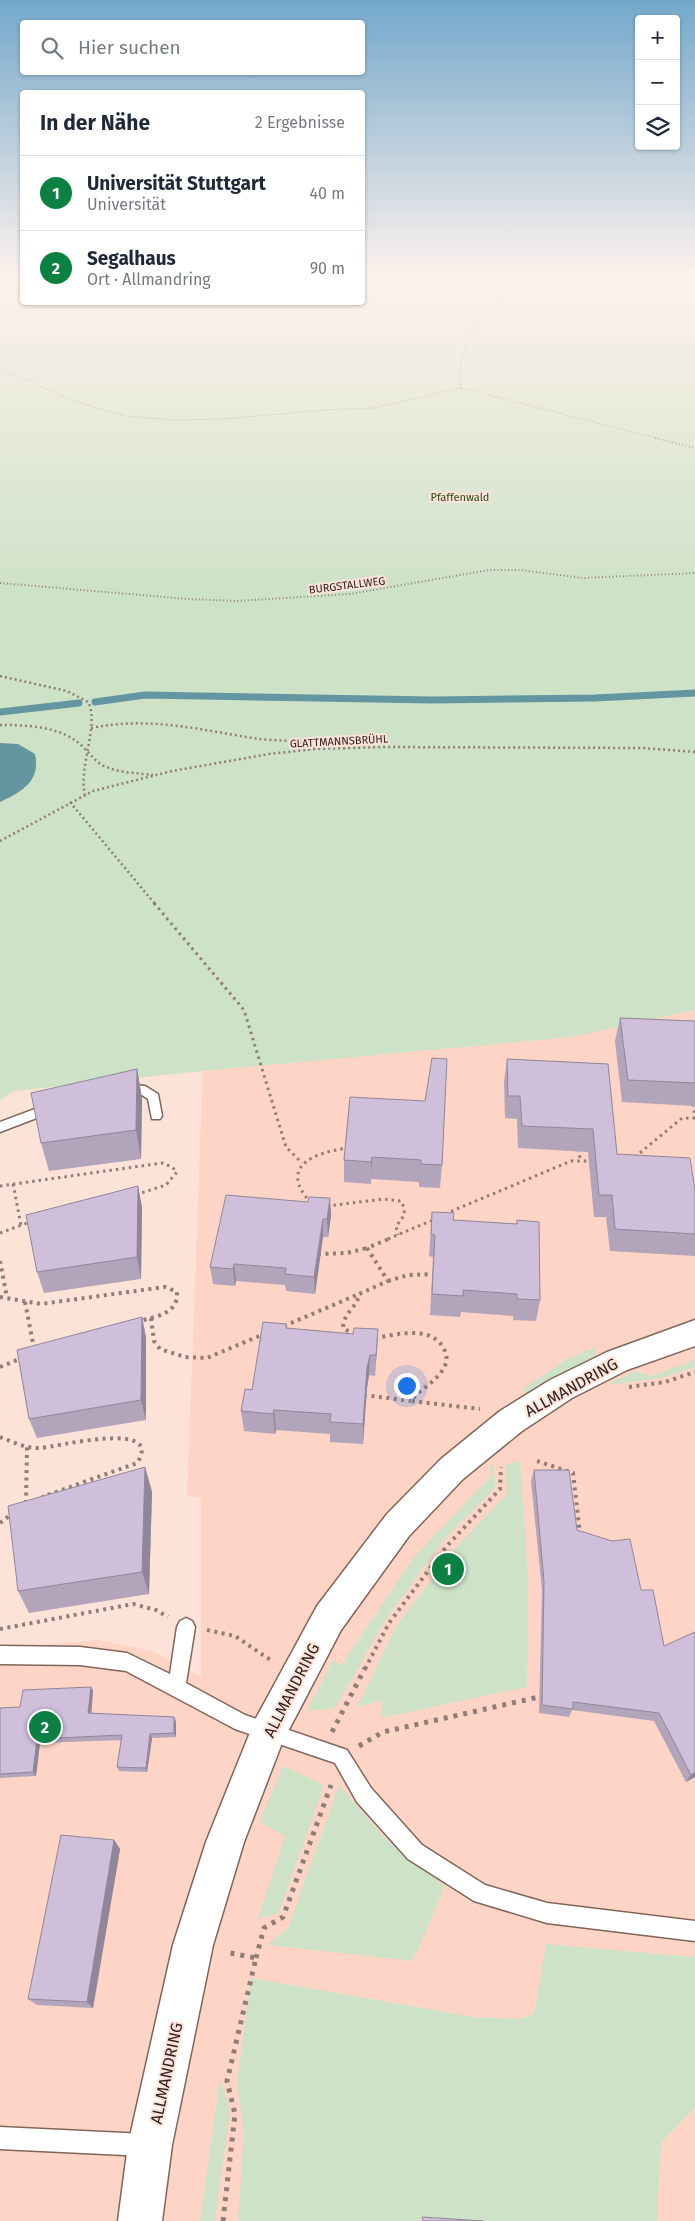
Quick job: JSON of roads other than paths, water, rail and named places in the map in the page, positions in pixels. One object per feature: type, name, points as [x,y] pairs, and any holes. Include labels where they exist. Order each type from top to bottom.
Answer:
[{"type":"street","name":"ALLMANDRING","points":[[140,2221],[150,2145],[193,1945],[225,1842],[268,1733],[329,1618],[398,1525],[452,1469],[512,1422],[561,1389],[616,1361],[695,1333]]},
{"type":"lane","points":[[108,1093],[127,1088],[145,1091],[154,1097],[156,1116]]},
{"type":"lane","points":[[0,1128],[39,1111],[65,1104]]},
{"type":"lane","points":[[177,1687],[186,1627]]},
{"type":"lane","points":[[0,1655],[80,1656],[127,1662],[177,1687],[241,1723],[332,1753],[364,1795],[415,1852],[481,1894],[547,1913],[695,1931]]},
{"type":"lane","points":[[0,2138],[150,2145]]},
{"type":"water","points":[[0,743],[18,744],[35,754],[36,763],[35,771],[28,784],[16,794],[0,802]]},
{"type":"waterway","points":[[95,702],[145,695],[433,700],[595,698],[695,693]]},
{"type":"waterway","points":[[0,712],[79,703]]},
{"type":"place","name":"Universität Stuttgart","points":[[448,1569]]},
{"type":"place","name":"Segalhaus","points":[[45,1727]]},
{"type":"park label","name":"Pfaffenwald","points":[[460,497]]}]
